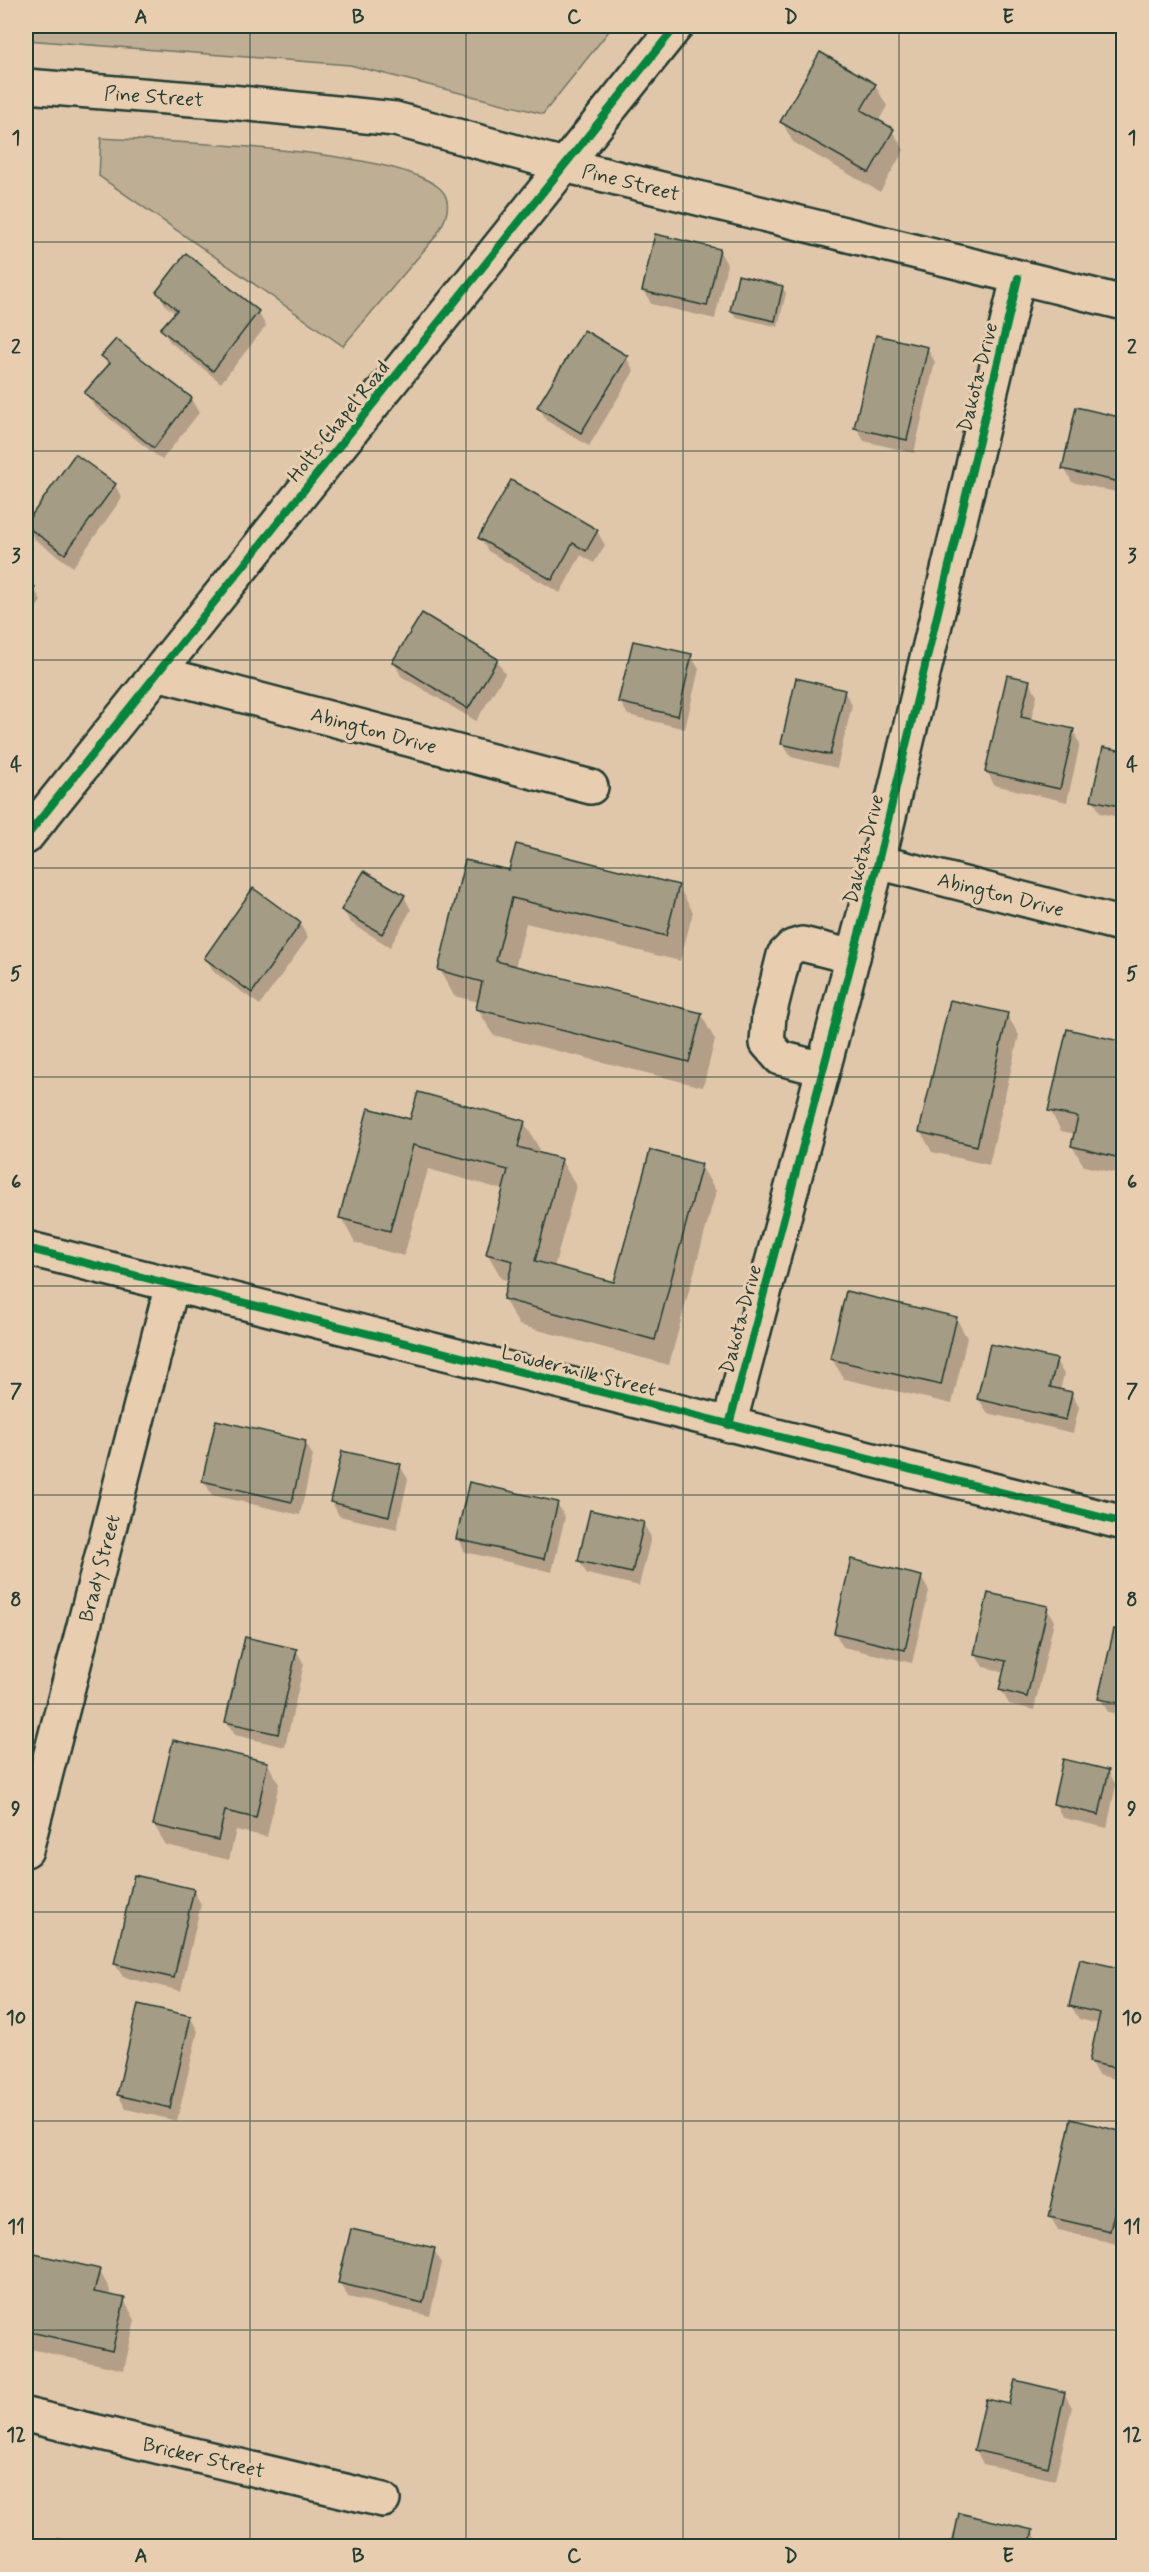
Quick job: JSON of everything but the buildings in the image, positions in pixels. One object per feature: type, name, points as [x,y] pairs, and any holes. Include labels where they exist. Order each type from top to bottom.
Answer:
[{"type":"street","name":"Holts Chapel Road","points":[[26,837],[676,26]]},
{"type":"street","name":"Pine Street","points":[[26,86],[230,102],[395,119],[564,165],[1124,303]]},
{"type":"street","name":"Dakota Drive","points":[[729,1425],[878,862],[1018,278]]},
{"type":"street","name":"Abington Drive","points":[[157,673],[591,787]]},
{"type":"street","name":"Abington Drive","points":[[878,862],[1124,925]]},
{"type":"street","points":[[824,1069],[780,1058],[767,1043],[769,1014],[784,956],[792,947],[802,944],[852,957]]},
{"type":"street","name":"Lowdermilk Street","points":[[26,1248],[1124,1523]]},
{"type":"street","name":"Brady Street","points":[[26,1850],[172,1285]]},
{"type":"street","name":"Bricker Street","points":[[26,2415],[383,2500]]},
{"type":"shaded area","points":[[26,26],[613,26],[543,114],[350,65],[26,40]]},
{"type":"shaded area","points":[[101,138],[287,151],[343,158],[392,168],[428,181],[446,197],[447,212],[436,236],[343,346],[99,176]]},
{"type":"cycle path","points":[[26,837],[676,26]]},
{"type":"cycle path","points":[[729,1425],[878,862],[1018,278]]},
{"type":"cycle path","points":[[26,1248],[1124,1523]]}]
